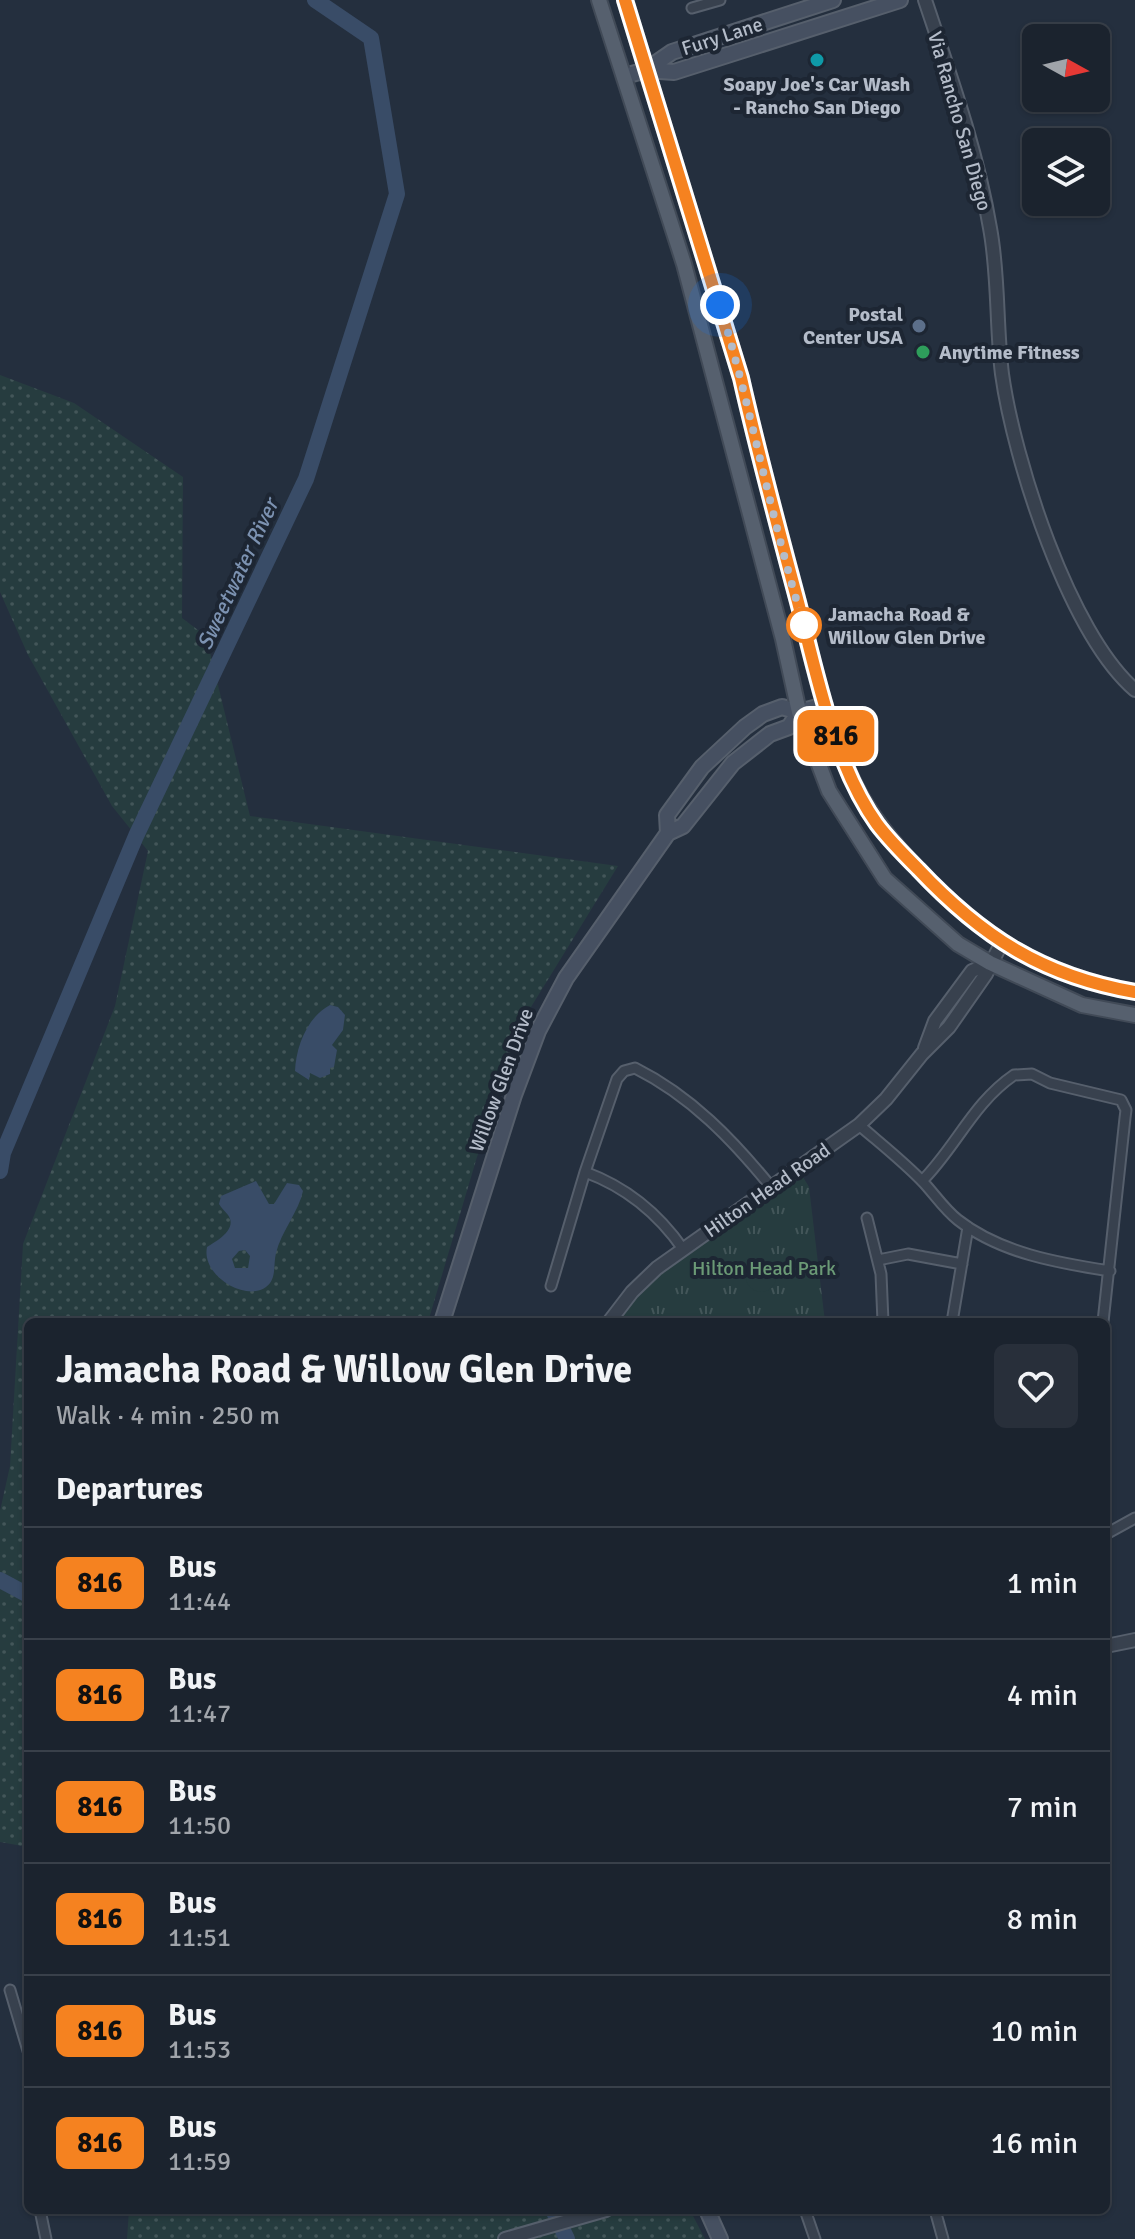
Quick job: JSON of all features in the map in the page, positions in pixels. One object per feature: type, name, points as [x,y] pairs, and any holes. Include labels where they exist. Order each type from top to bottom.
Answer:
[{"type":"main road","points":[[599,0],[684,264],[799,712],[829,791],[885,879],[958,944],[990,963],[1082,1005],[1135,1015]]},
{"type":"main road","points":[[625,0],[741,378],[825,705],[855,785],[877,824],[932,884],[980,929],[1033,960],[1073,977],[1135,992]]},
{"type":"main road","name":"Fury Lane","points":[[625,76],[646,70],[672,52],[833,0]]},
{"type":"main road","name":"Fury Lane","points":[[646,70],[674,72],[900,0]]},
{"type":"main road","name":"Willow Glen Drive","points":[[668,833],[667,815],[719,749],[769,711],[785,707],[799,712],[825,705]]},
{"type":"main road","name":"Willow Glen Drive","points":[[443,1318],[514,1095],[538,1031],[566,978],[668,833],[683,826],[733,763],[770,734],[789,727],[799,712]]},
{"type":"main road","points":[[709,2214],[720,2239]]},
{"type":"street","points":[[692,8],[720,0]]},
{"type":"street","name":"Via Rancho San Diego","points":[[925,0],[981,181],[991,232],[1002,375],[1029,490],[1072,598],[1093,640],[1122,679],[1135,690]]},
{"type":"street","name":"Hilton Head Road","points":[[612,1318],[644,1279],[859,1125],[886,1099],[922,1054],[949,1027],[986,974],[1002,942]]},
{"type":"street","points":[[551,1286],[585,1172],[617,1079],[624,1071],[635,1068],[661,1081],[725,1133],[772,1188]]},
{"type":"street","points":[[922,1181],[946,1154],[973,1113],[1014,1075],[1032,1074],[1070,1088],[1121,1100],[1125,1118],[1104,1318]]},
{"type":"street","points":[[859,1125],[922,1181],[954,1218],[968,1227],[999,1244],[1065,1264],[1110,1271]]},
{"type":"street","points":[[585,1172],[604,1179],[639,1200],[683,1249]]},
{"type":"street","points":[[867,1218],[878,1260],[884,1298],[883,1318]]},
{"type":"street","points":[[953,1318],[968,1227]]},
{"type":"street","points":[[878,1260],[908,1254],[962,1264]]},
{"type":"street","points":[[1110,1532],[1135,1518]]},
{"type":"street","points":[[1110,1645],[1135,1640]]},
{"type":"street","points":[[10,1990],[24,2037]]},
{"type":"street","points":[[41,2214],[46,2239]]},
{"type":"street","points":[[505,2239],[592,2214]]},
{"type":"street","points":[[806,2214],[815,2239]]},
{"type":"street","points":[[936,2214],[943,2239]]},
{"type":"green space","points":[[0,375],[74,403],[183,477],[182,618],[206,636],[250,816],[618,866],[523,1020],[477,1157],[429,1318],[24,1318],[24,1846],[0,1842],[0,1511],[10,1466],[23,1244],[115,1006],[148,851],[112,806],[28,655],[0,592]]},
{"type":"green space","name":"Hilton Head Park","points":[[803,1177],[809,1187],[825,1318],[620,1318],[661,1273]]},
{"type":"green space","points":[[761,1262],[767,1263],[775,1271],[775,1283],[767,1291],[761,1292],[755,1291],[747,1283],[746,1277],[747,1271],[755,1263]]},
{"type":"green space","points":[[129,2214],[692,2214],[705,2239],[127,2239]]},
{"type":"water","points":[[330,1005],[338,1007],[345,1015],[343,1030],[332,1045],[337,1050],[334,1067],[330,1068],[330,1074],[320,1078],[310,1073],[309,1080],[295,1071],[298,1052],[309,1025]]},
{"type":"water","points":[[256,1181],[269,1204],[274,1204],[287,1183],[299,1185],[303,1191],[278,1245],[272,1280],[257,1291],[237,1289],[227,1284],[211,1268],[207,1258],[207,1247],[225,1234],[230,1225],[228,1215],[219,1204],[221,1196]],"holes":[[[245,1250],[250,1256],[248,1268],[235,1268],[232,1259],[239,1251]]]},
{"type":"waterway","name":"Sweetwater River","points":[[0,1171],[3,1153],[136,836],[306,479],[397,194],[371,38],[315,0]]},
{"type":"waterway","name":"Sweetwater River","points":[[0,1580],[24,1593]]},
{"type":"waterway","name":"Sweetwater River","points":[[555,2214],[567,2239]]},
{"type":"bus line","name":"816","points":[[625,0],[741,378],[825,705],[855,785],[877,824],[932,884],[980,929],[1033,960],[1073,977],[1135,992]]},
{"type":"place","name":"Soapy Joe's Car Wash - Rancho San Diego","points":[[817,60]]},
{"type":"place","name":"Postal Center USA","points":[[919,326]]},
{"type":"place","name":"Anytime Fitness","points":[[923,352]]},
{"type":"place","name":"Jamacha Road & Willow Glen Drive","points":[[804,625]]},
{"type":"route","points":[[720,305],[804,625]]}]
